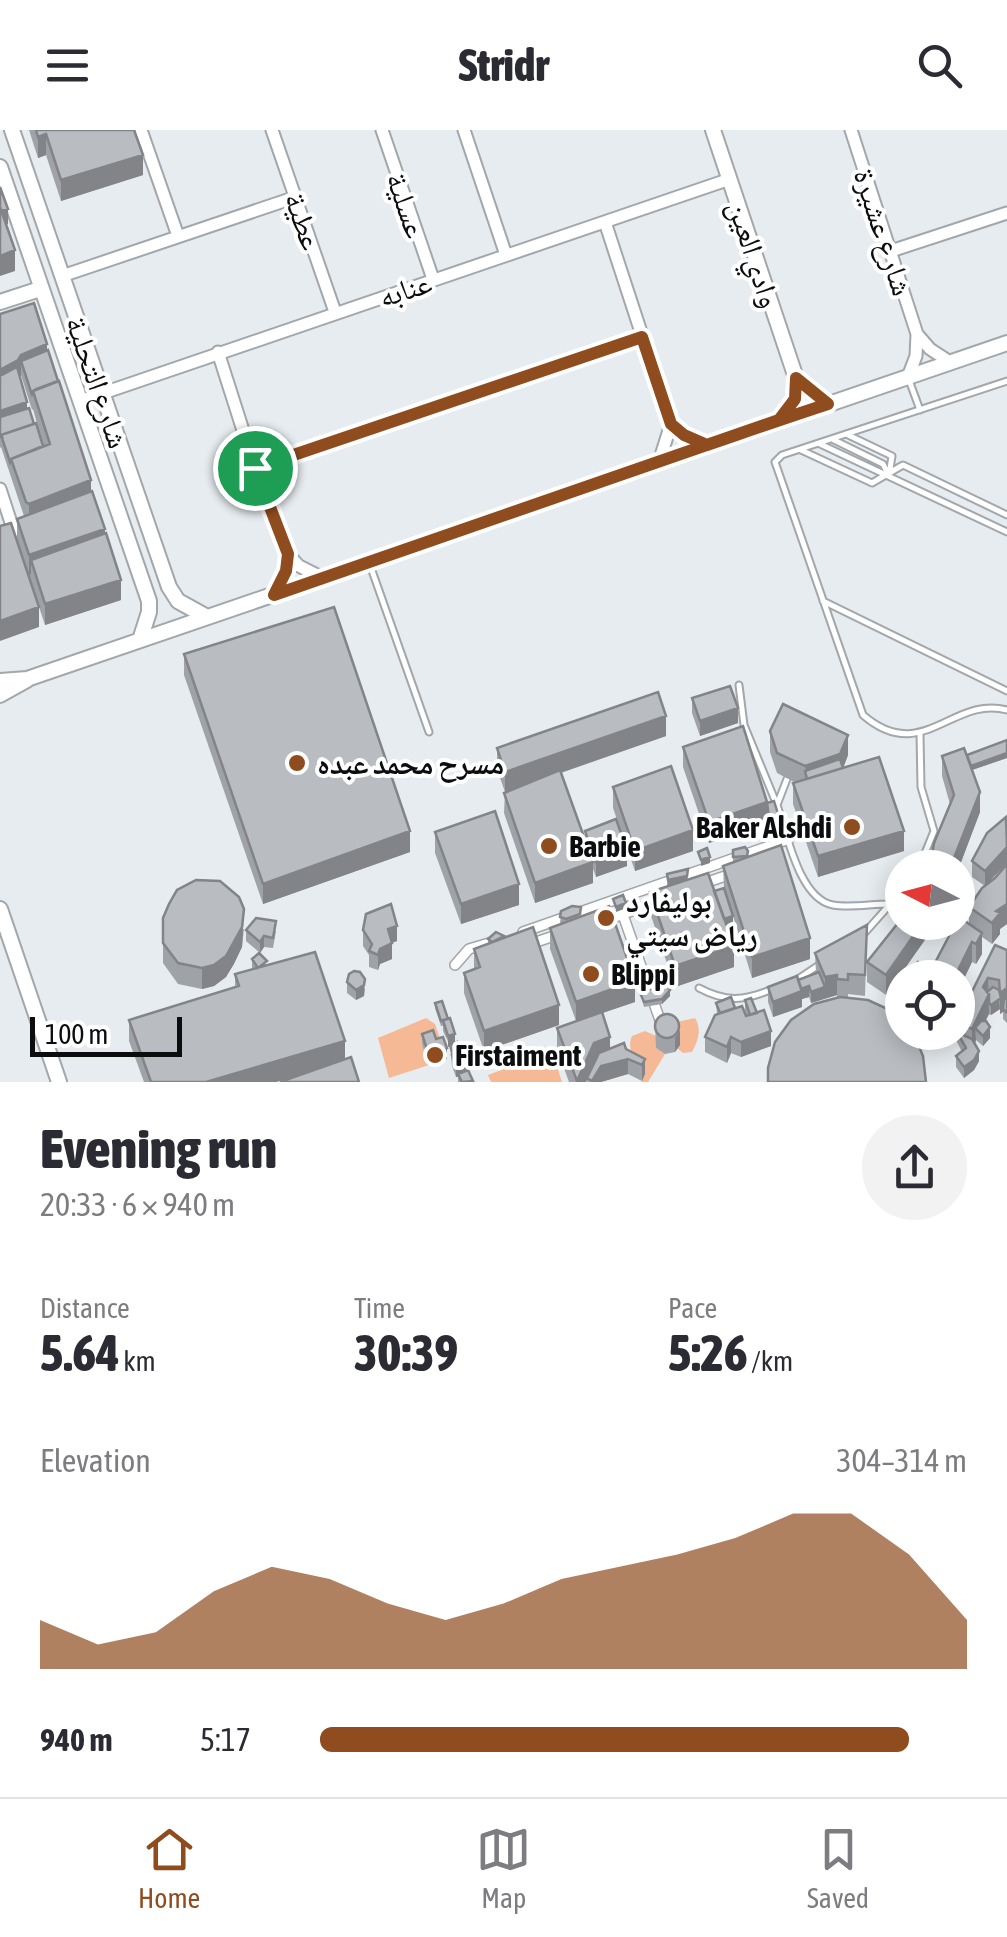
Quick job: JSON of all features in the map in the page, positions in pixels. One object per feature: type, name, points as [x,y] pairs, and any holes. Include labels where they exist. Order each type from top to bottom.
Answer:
[{"type":"street","name":"شارع التحلية","points":[[12,130],[168,587],[178,601],[208,617]]},
{"type":"street","points":[[142,130],[178,236]]},
{"type":"street","name":"عطية","points":[[272,130],[334,312]]},
{"type":"street","name":"عسلية","points":[[382,130],[432,279]]},
{"type":"street","points":[[464,130],[506,255]]},
{"type":"street","name":"وادي العين","points":[[713,130],[796,378]]},
{"type":"street","name":"شارع عشيرة","points":[[856,131],[918,334],[930,349],[950,362]]},
{"type":"street","name":"شارع التحلية","points":[[1,171],[150,601],[140,640]]},
{"type":"street","name":"عنابه","points":[[80,400],[730,178]]},
{"type":"street","points":[[62,276],[296,197]]},
{"type":"street","points":[[891,251],[1007,213]]},
{"type":"street","points":[[605,222],[671,424],[707,445]]},
{"type":"street","points":[[0,302],[40,289]]},
{"type":"street","points":[[32,315],[48,310]]},
{"type":"street","name":"شارع عشيرة","points":[[908,377],[916,356],[918,334]]},
{"type":"street","points":[[255,468],[642,337]]},
{"type":"street","points":[[0,695],[27,679],[1007,343]]},
{"type":"street","points":[[218,352],[255,468],[288,554],[299,566],[323,578]]},
{"type":"street","points":[[796,378],[828,404]]},
{"type":"street","points":[[779,420],[795,399],[796,378]]},
{"type":"street","points":[[659,462],[671,424]]},
{"type":"street","points":[[0,489],[15,535]]},
{"type":"street","points":[[96,508],[113,502]]},
{"type":"street","points":[[0,540],[31,530]]},
{"type":"street","points":[[274,595],[286,571],[288,554]]},
{"type":"street","points":[[0,682],[27,679]]},
{"type":"street","points":[[532,943],[523,932],[789,838]]},
{"type":"street","points":[[777,859],[794,854]]},
{"type":"street","points":[[705,868],[710,881]]},
{"type":"street","points":[[689,889],[744,870]]},
{"type":"street","points":[[639,891],[644,907]]},
{"type":"street","points":[[584,927],[624,916],[674,895]]},
{"type":"street","points":[[598,904],[603,922]]},
{"type":"street","points":[[0,909],[59,1082]]},
{"type":"street","points":[[624,916],[660,1022]]},
{"type":"street","points":[[518,948],[566,932]]},
{"type":"street","points":[[474,963],[455,964],[468,950],[502,938]]},
{"type":"lane","points":[[908,377],[920,410]]},
{"type":"lane","points":[[1007,381],[782,454],[775,462],[863,715],[880,730],[920,734],[982,708],[1007,710]]},
{"type":"lane","points":[[846,434],[892,456],[889,475]]},
{"type":"lane","points":[[832,438],[883,464],[889,475]]},
{"type":"lane","points":[[817,443],[1007,532]]},
{"type":"lane","points":[[798,449],[872,482],[903,465],[1007,515]]},
{"type":"lane","points":[[368,562],[429,732]]},
{"type":"lane","points":[[824,601],[1007,691]]},
{"type":"lane","points":[[739,686],[744,724],[806,886],[826,902],[885,904]]},
{"type":"lane","points":[[920,734],[921,788],[934,831],[926,850]]},
{"type":"lane","points":[[777,805],[787,778]]},
{"type":"lane","points":[[853,943],[870,930],[885,909]]},
{"type":"lane","points":[[788,983],[802,978],[831,956]]},
{"type":"lane","points":[[699,988],[712,995],[741,1000],[770,990]]},
{"type":"shaded area","points":[[426,1018],[435,1024],[443,1047],[423,1045],[429,1065],[389,1078],[378,1038]]},
{"type":"shaded area","points":[[695,1018],[699,1031],[696,1044],[692,1052],[683,1053],[678,1049],[677,1022]]},
{"type":"shaded area","points":[[645,1031],[656,1036],[656,1048],[665,1054],[648,1082],[641,1082],[645,1075],[633,1057],[630,1041],[632,1036]]},
{"type":"shaded area","points":[[552,1051],[562,1082],[491,1082],[488,1075]]},
{"type":"building","points":[[36,130],[134,130],[143,155],[61,180],[46,134],[38,137]]},
{"type":"building","points":[[0,187],[8,209],[1,211],[0,207]]},
{"type":"building","points":[[0,207],[15,250],[0,256]]},
{"type":"building","points":[[34,303],[47,344],[0,370],[0,314]]},
{"type":"building","points":[[48,350],[58,381],[36,389],[32,395],[21,361]]},
{"type":"building","points":[[17,367],[27,402],[0,411],[0,376]]},
{"type":"building","points":[[59,381],[91,480],[29,504],[11,459],[50,444],[33,391]]},
{"type":"building","points":[[29,408],[34,424],[0,437],[0,417]]},
{"type":"building","points":[[36,423],[43,446],[10,462],[1,435]]},
{"type":"building","points":[[92,491],[105,529],[29,555],[17,519]]},
{"type":"building","points":[[11,523],[39,607],[0,621],[0,526]]},
{"type":"building","points":[[106,533],[121,580],[45,604],[31,560]]},
{"type":"building","name":"مسرح محمد عبده","points":[[334,607],[410,831],[263,884],[184,654]]},
{"type":"building","points":[[730,686],[738,708],[700,721],[692,698]]},
{"type":"building","points":[[658,692],[666,716],[505,772],[497,748]]},
{"type":"building","points":[[783,704],[848,735],[840,754],[805,766],[777,753],[770,731]]},
{"type":"building","points":[[743,726],[767,802],[709,822],[683,747]]},
{"type":"building","points":[[1007,740],[1007,753],[971,766],[967,755]]},
{"type":"building","points":[[964,748],[980,792],[957,850],[933,850],[954,795],[942,756]]},
{"type":"building","points":[[879,757],[904,831],[818,856],[793,783]]},
{"type":"building","points":[[840,759],[843,768],[807,779],[805,771]]},
{"type":"building","points":[[671,766],[693,830],[635,851],[613,787]]},
{"type":"building","points":[[560,770],[593,862],[535,883],[504,793]]},
{"type":"building","points":[[774,801],[778,814],[769,817],[767,803]]},
{"type":"building","points":[[495,811],[519,884],[461,904],[435,832]]},
{"type":"building","points":[[1006,817],[1007,847],[985,871],[975,863],[975,855],[987,833]]},
{"type":"building","points":[[616,819],[627,850],[596,862],[585,831]]},
{"type":"building","points":[[781,845],[810,938],[752,957],[723,866]]},
{"type":"building","points":[[745,847],[747,856],[733,857],[733,850]]},
{"type":"building","points":[[707,848],[710,857],[701,860],[698,852]]},
{"type":"building","points":[[1007,864],[1007,904],[996,911],[1000,913],[992,923],[975,911],[975,898]]},
{"type":"building","points":[[688,869],[687,876],[668,880],[667,874]]},
{"type":"building","points":[[708,873],[734,946],[675,966],[650,892]]},
{"type":"building","points":[[196,880],[220,881],[239,897],[244,909],[242,927],[226,956],[202,968],[178,963],[163,943],[163,918],[169,904],[177,890]]},
{"type":"building","points":[[724,888],[733,916],[724,919],[714,891]]},
{"type":"building","points":[[623,895],[626,903],[616,907],[613,899]]},
{"type":"building","points":[[391,904],[397,926],[388,929],[392,943],[380,949],[378,955],[369,951],[372,944],[363,930],[366,914]]},
{"type":"building","points":[[609,906],[635,981],[576,1002],[550,928]]},
{"type":"building","points":[[581,907],[580,914],[560,917],[561,911]]},
{"type":"building","points":[[256,918],[276,921],[273,938],[264,936],[260,942],[246,930]]},
{"type":"building","points":[[867,925],[865,975],[848,974],[848,980],[837,979],[837,975],[825,977],[815,953]]},
{"type":"building","points":[[533,927],[559,1005],[484,1031],[464,973],[480,967],[474,949]]},
{"type":"building","points":[[975,928],[982,933],[963,960],[936,960],[947,940],[975,940]]},
{"type":"building","points":[[496,932],[504,936],[492,942],[488,939]]},
{"type":"building","points":[[885,939],[910,940],[896,960],[885,960],[885,974],[867,962]]},
{"type":"building","points":[[995,945],[1007,950],[1007,988],[1000,993],[999,980],[988,978],[983,987],[989,994],[975,1023],[975,986]]},
{"type":"building","points":[[315,952],[345,1041],[206,1082],[151,1082],[129,1020],[239,986],[235,974]]},
{"type":"building","points":[[259,953],[267,961],[258,968],[252,959]]},
{"type":"building","points":[[354,971],[365,979],[364,985],[356,990],[347,982]]},
{"type":"building","points":[[819,972],[825,987],[811,992],[809,986],[801,989],[798,980]]},
{"type":"building","points":[[797,976],[802,991],[773,1002],[768,987]]},
{"type":"building","points":[[666,985],[670,990],[662,999],[644,1002],[641,995]]},
{"type":"building","points":[[993,987],[999,990],[1001,998],[991,1005],[987,992]]},
{"type":"building","points":[[731,997],[735,1008],[720,1013],[716,1003]]},
{"type":"building","points":[[840,997],[868,1000],[885,1008],[885,1050],[920,1050],[926,1082],[768,1082],[775,1042],[791,1020],[814,1004]]},
{"type":"building","points":[[751,998],[757,1013],[750,1015],[745,1000]]},
{"type":"building","points":[[442,1001],[448,1019],[441,1021],[435,1003]]},
{"type":"building","points":[[742,1006],[746,1016],[764,1010],[771,1031],[741,1042],[731,1037],[727,1047],[705,1037],[715,1015]]},
{"type":"building","points":[[602,1012],[610,1037],[594,1043],[577,1081],[557,1028]]},
{"type":"building","points":[[667,1014],[676,1017],[676,1035],[667,1038],[658,1035],[655,1026],[658,1017]]},
{"type":"building","points":[[450,1018],[455,1034],[448,1036],[443,1020]]},
{"type":"building","points":[[981,1021],[990,1027],[983,1036],[975,1028]]},
{"type":"building","points":[[433,1030],[436,1039],[443,1037],[447,1048],[429,1055],[422,1034]]},
{"type":"building","points":[[457,1042],[460,1053],[453,1055],[450,1045]]},
{"type":"building","points":[[624,1043],[626,1049],[645,1059],[642,1065],[628,1059],[601,1066],[592,1081],[587,1078],[599,1053]]},
{"type":"building","points":[[975,1044],[979,1051],[964,1067],[956,1056],[964,1050],[975,1050]]},
{"type":"building","points":[[463,1052],[467,1064],[456,1067],[452,1055]]},
{"type":"building","points":[[351,1057],[359,1082],[280,1082]]},
{"type":"building","points":[[468,1070],[473,1081],[462,1082],[458,1074]]},
{"type":"place","name":"مسرح محمد عبده","points":[[297,763]]},
{"type":"place","name":"Baker Alshdi","points":[[852,827]]},
{"type":"place","name":"Barbie","points":[[549,846]]},
{"type":"place","name":"بوليفارد رياض سيتي","points":[[606,918]]},
{"type":"place","name":"Blippi","points":[[591,974]]},
{"type":"place","name":"Firstaiment","points":[[435,1055]]},
{"type":"route","points":[[255,468],[288,554],[286,571],[274,595],[779,420],[795,399],[796,378],[828,404],[707,445],[684,435],[671,424],[642,337],[255,468]]}]
